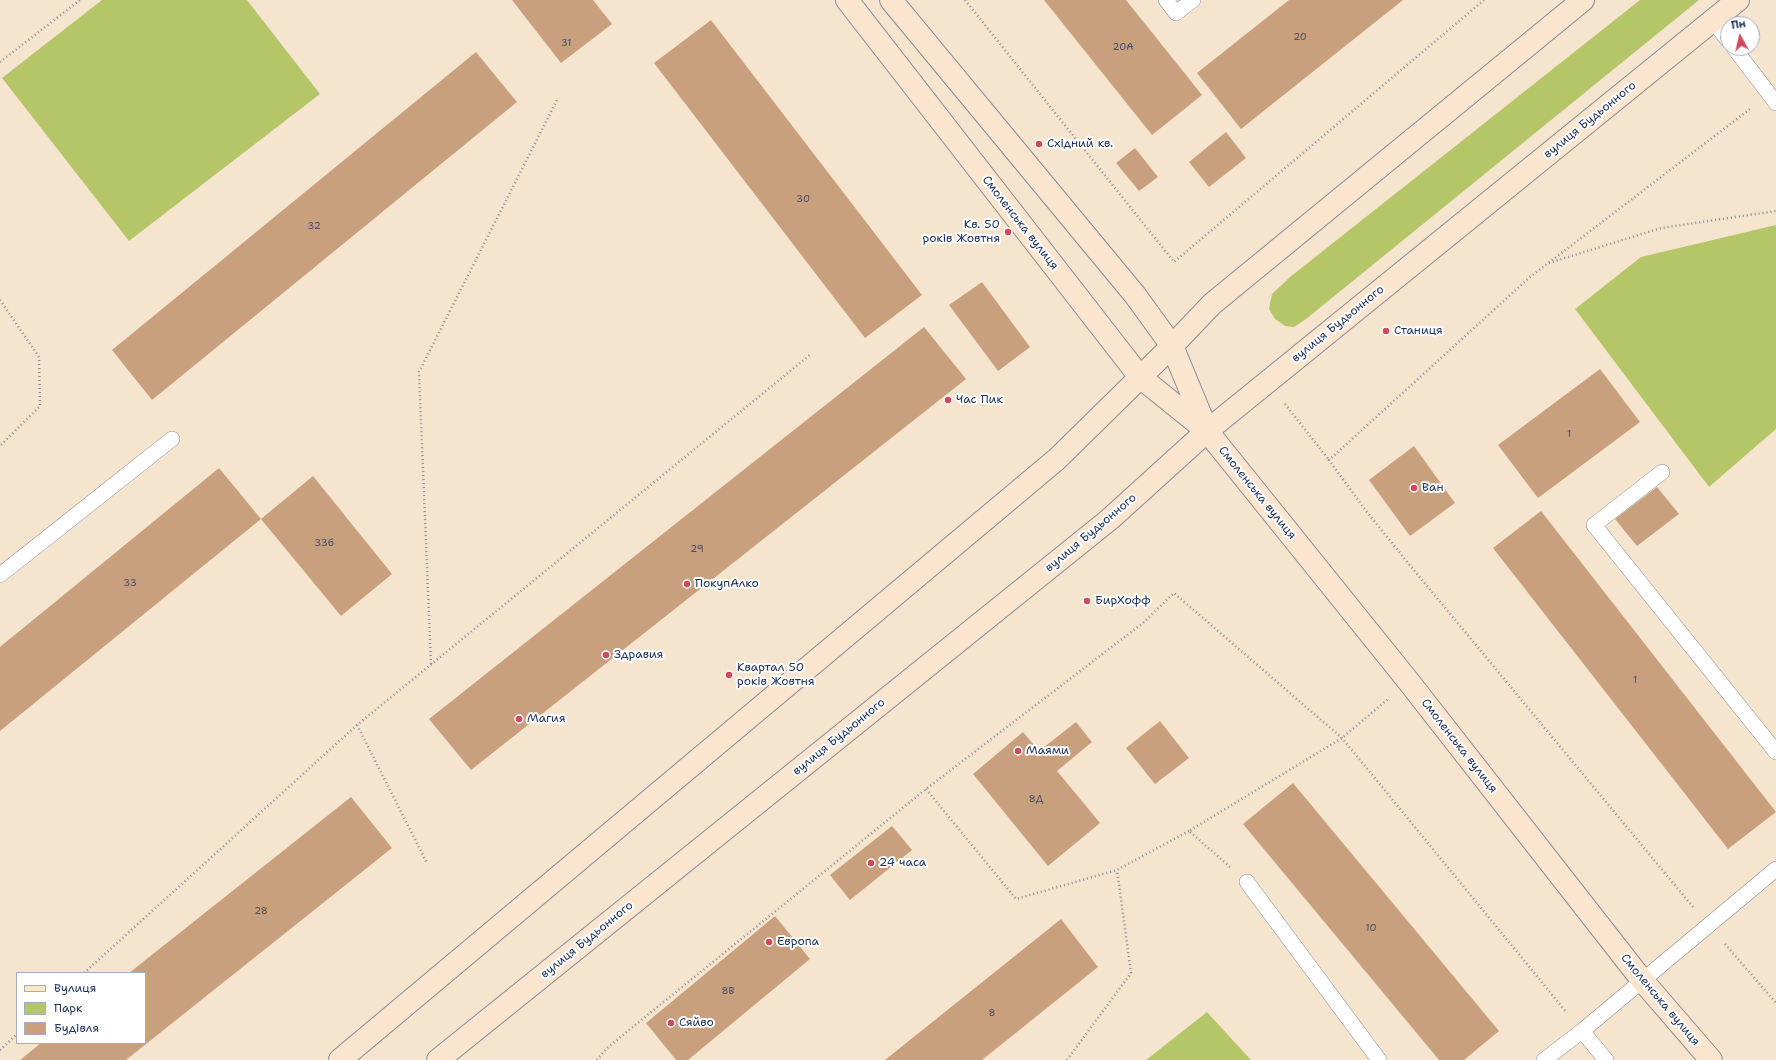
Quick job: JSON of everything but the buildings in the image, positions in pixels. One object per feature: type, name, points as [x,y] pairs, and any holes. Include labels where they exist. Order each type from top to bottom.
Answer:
[{"type":"main road","name":"Смоленська вулиця","points":[[847,0],[1140,377],[1207,431],[1409,682],[1642,980],[1711,1060]]},
{"type":"main road","name":"Смоленська вулиця","points":[[891,0],[1135,295],[1172,346],[1207,431]]},
{"type":"main road","points":[[340,1060],[1057,459],[1172,346],[1212,304],[1584,0]]},
{"type":"main road","name":"вулиця Будьонного","points":[[438,1060],[1110,519],[1207,431],[1738,0]]},
{"type":"lane","points":[[1166,0],[1176,13],[1193,0]]},
{"type":"lane","points":[[1713,20],[1720,29]]},
{"type":"lane","points":[[1740,56],[1773,99]]},
{"type":"lane","points":[[0,575],[172,439]]},
{"type":"lane","points":[[1662,472],[1594,525],[1776,752]]},
{"type":"lane","points":[[1544,1060],[1582,1031],[1776,869]]},
{"type":"lane","points":[[1247,882],[1379,1060]]},
{"type":"lane","points":[[1582,1031],[1606,1060]]},
{"type":"path","points":[[0,62],[80,0]]},
{"type":"path","points":[[965,0],[1174,262],[1484,0]]},
{"type":"path","points":[[1329,460],[1530,277],[1773,99]]},
{"type":"path","points":[[432,664],[419,372],[557,100]]},
{"type":"path","points":[[1546,264],[1661,228],[1776,211]]},
{"type":"path","points":[[0,300],[39,357],[40,406],[0,446]]},
{"type":"path","points":[[85,972],[357,725],[811,354]]},
{"type":"path","points":[[1267,382],[1329,460],[1363,507],[1408,564],[1709,926],[1776,1003]]},
{"type":"path","points":[[597,1060],[608,1048],[926,789],[1143,623],[1174,593],[1342,738],[1582,1031]]},
{"type":"path","points":[[926,789],[1016,899],[1117,870],[1189,831],[1342,738],[1409,682]]},
{"type":"path","points":[[357,725],[427,863]]},
{"type":"path","points":[[1189,831],[1247,882]]},
{"type":"path","points":[[1067,1060],[1132,973],[1117,870]]},
{"type":"path","points":[[0,1050],[16,1035]]},
{"type":"green space","points":[[102,0],[247,0],[320,94],[129,241],[2,78]]},
{"type":"green space","points":[[1640,0],[1699,0],[1306,319],[1294,327],[1285,326],[1275,319],[1269,309],[1272,294],[1290,277]]},
{"type":"green space","points":[[1776,225],[1776,429],[1709,487],[1575,309],[1641,257]]},
{"type":"green space","points":[[1207,1012],[1251,1060],[1146,1060]]},
{"type":"place","name":"Східний кв.","points":[[1039,144]]},
{"type":"place","name":"Кв. 50 років Жовтня","points":[[1008,232]]},
{"type":"place","name":"Станиця","points":[[1386,331]]},
{"type":"place","name":"Час Пик","points":[[948,400]]},
{"type":"place","name":"Ван","points":[[1414,488]]},
{"type":"place","name":"ПокупАлко","points":[[687,584]]},
{"type":"place","name":"БирХофф","points":[[1087,601]]},
{"type":"place","name":"Здравия","points":[[606,655]]},
{"type":"place","name":"Квартал 50 років Жовтня","points":[[729,675]]},
{"type":"place","name":"Магия","points":[[519,719]]},
{"type":"place","name":"Маями","points":[[1018,751]]},
{"type":"place","name":"24 часа","points":[[871,863]]},
{"type":"place","name":"Европа","points":[[769,942]]},
{"type":"place","name":"Сяйво","points":[[671,1023]]}]
